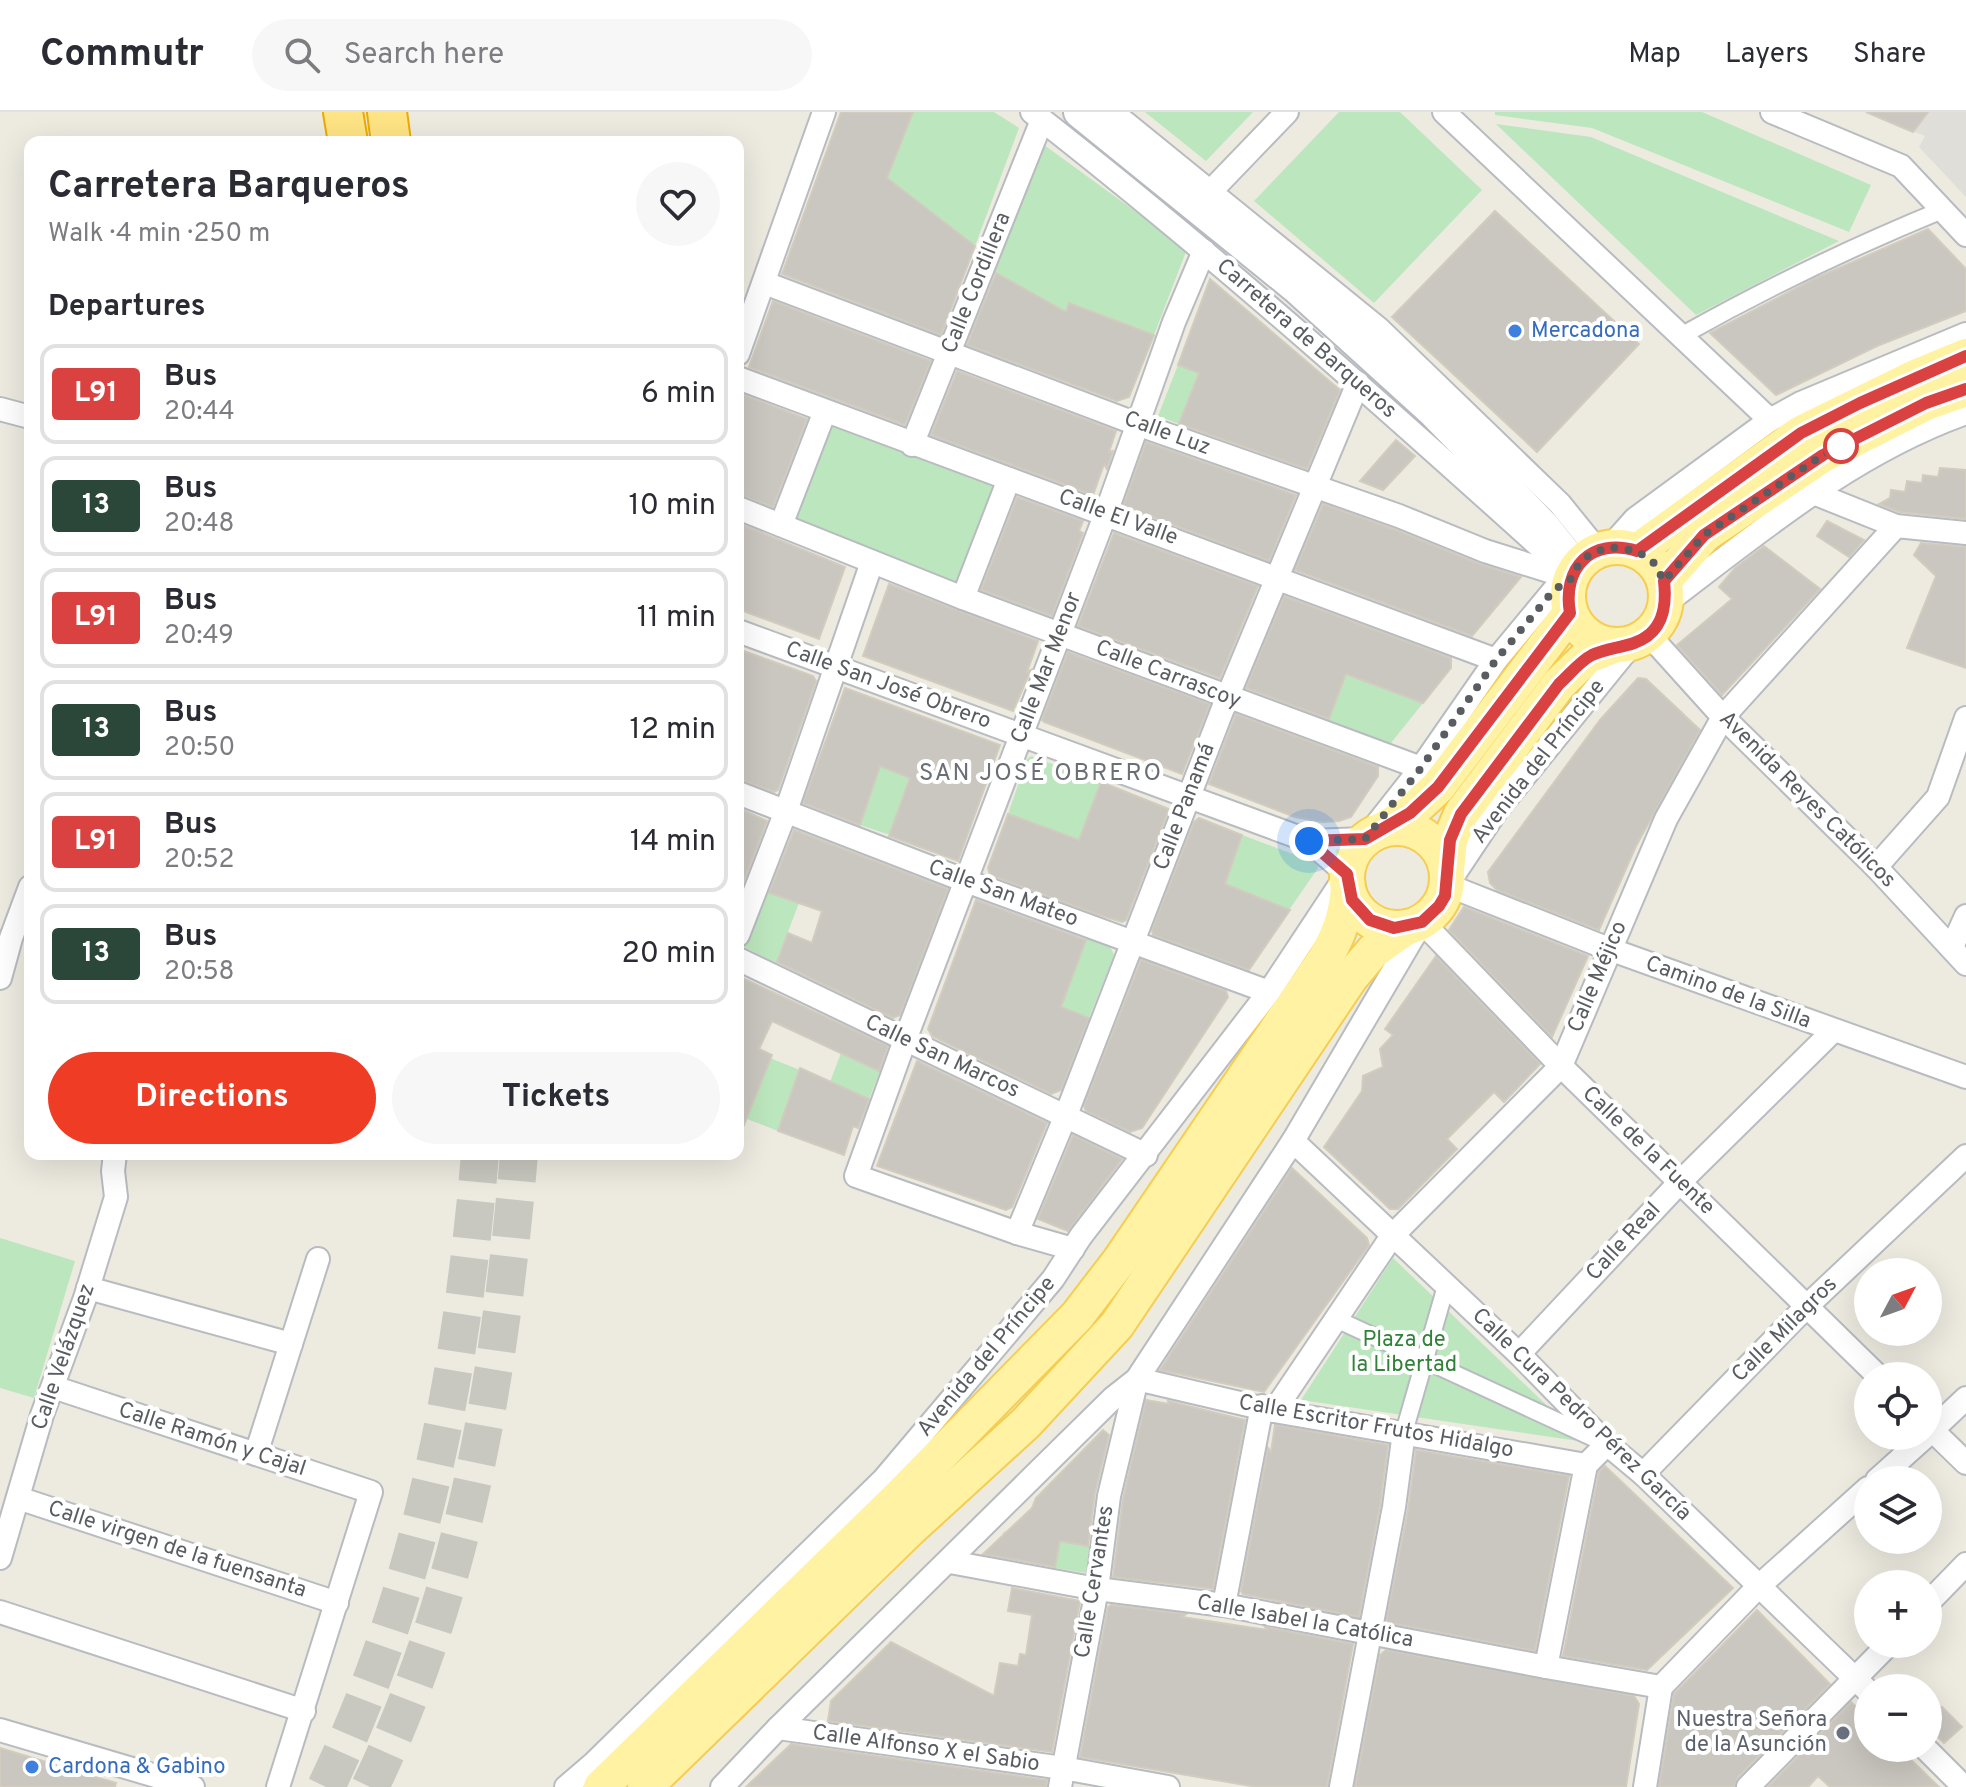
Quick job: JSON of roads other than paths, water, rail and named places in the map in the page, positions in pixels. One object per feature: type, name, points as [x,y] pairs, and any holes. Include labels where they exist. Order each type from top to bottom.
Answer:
[{"type":"highway","points":[[343,112],[347,136]]},
{"type":"highway","points":[[387,112],[390,136]]},
{"type":"highway","points":[[413,136],[414,112]]},
{"type":"main road","name":"Carretera de Barqueros","points":[[1079,112],[1295,287],[1434,413],[1588,570]]},
{"type":"main road","points":[[1414,924],[1394,928],[1370,920],[1352,900],[1348,881],[1350,861],[1374,834],[1410,813],[1438,787],[1588,570],[1801,433],[1966,356]]},
{"type":"main road","points":[[1588,570],[1580,630],[1595,641],[1633,641],[1658,625],[1666,592],[1704,535],[1823,455],[1926,403],[1966,389]]},
{"type":"main road","points":[[1588,570],[1654,563],[1666,592]]},
{"type":"main road","name":"Avenida del Príncipe","points":[[1447,877],[1450,840],[1461,814],[1559,684],[1588,656],[1633,641]]},
{"type":"main road","points":[[645,1787],[910,1529],[1026,1423],[1117,1325],[1361,963],[1389,938],[1439,906],[1447,877],[1443,856],[1424,835],[1411,829],[1396,827],[1374,834]]},
{"type":"main road","name":"Avenida del Príncipe","points":[[601,1787],[898,1498],[1077,1316],[1120,1260],[1325,959],[1340,932],[1346,912],[1348,881]]},
{"type":"street","points":[[744,338],[824,112]]},
{"type":"street","points":[[1112,112],[1378,328],[1560,504],[1588,570]]},
{"type":"street","points":[[1210,192],[1287,112]]},
{"type":"street","points":[[1444,112],[1770,420]]},
{"type":"street","points":[[1772,112],[1901,166],[1966,235]]},
{"type":"street","name":"Carretera de Barqueros","points":[[1037,116],[1588,570]]},
{"type":"street","name":"Calle Cordillera","points":[[912,445],[1037,116]]},
{"type":"street","points":[[1681,336],[1756,293],[1850,248],[1942,210]]},
{"type":"street","name":"Calle Mar Menor","points":[[1017,1233],[856,1176],[1106,513],[1174,322],[1204,251]]},
{"type":"street","name":"Calle Luz","points":[[765,283],[1137,424],[1399,516],[1485,551],[1588,570]]},
{"type":"street","points":[[1374,834],[1496,660],[1554,590],[1588,570],[1635,519],[1770,420],[1801,403],[1966,334]]},
{"type":"street","name":"Calle El Valle","points":[[744,380],[1496,660]]},
{"type":"street","name":"Calle Panamá","points":[[1017,1233],[1066,1115],[1227,698],[1358,383]]},
{"type":"street","points":[[0,409],[24,415]]},
{"type":"street","points":[[781,525],[825,411]]},
{"type":"street","points":[[1666,592],[1811,492],[1894,445],[1966,413]]},
{"type":"street","points":[[963,598],[1009,479]]},
{"type":"street","points":[[1811,492],[1896,526],[1966,533]]},
{"type":"street","name":"Calle Carrascoy","points":[[744,510],[963,598],[1421,768]]},
{"type":"street","name":"Calle Méjico","points":[[1268,1408],[1336,1319],[1392,1236],[1561,1066],[1666,819],[1723,717],[1896,526]]},
{"type":"street","points":[[744,920],[786,811],[872,562]]},
{"type":"street","name":"Calle San José Obrero","points":[[744,633],[1309,841],[1348,881]]},
{"type":"street","name":"Avenida Reyes Católicos","points":[[1633,641],[1723,717],[1876,867],[1959,955]]},
{"type":"street","points":[[1876,867],[1938,797],[1966,718]]},
{"type":"street","name":"Calle San Mateo","points":[[744,795],[1269,992]]},
{"type":"street","name":"Calle San José Obrero","points":[[1309,841],[1374,834]]},
{"type":"street","name":"Camino de la Silla","points":[[1447,877],[1609,949],[1966,1077]]},
{"type":"street","name":"Avenida del Príncipe","points":[[566,1787],[884,1479],[1053,1279],[1269,992],[1348,881]]},
{"type":"street","points":[[0,978],[6,938],[24,900]]},
{"type":"street","points":[[1959,955],[1966,916]]},
{"type":"street","points":[[722,1787],[1113,1398],[1137,1379],[1293,1141],[1414,924]]},
{"type":"street","name":"Calle de la Fuente","points":[[1414,924],[1864,1362]]},
{"type":"street","name":"Calle San Marcos","points":[[744,962],[1146,1155]]},
{"type":"street","name":"Calle Real","points":[[1519,1354],[1680,1182],[1833,1031]]},
{"type":"street","name":"Calle Cura Pedro Pérez García","points":[[1293,1141],[1854,1677]]},
{"type":"street","name":"Calle Milagros","points":[[1643,1474],[1807,1306],[1966,1156]]},
{"type":"street","name":"Calle Velázquez","points":[[0,1558],[116,1197],[114,1160]]},
{"type":"street","points":[[1017,1233],[1073,1249]]},
{"type":"street","points":[[256,1454],[318,1259]]},
{"type":"street","points":[[1341,1787],[1394,1507],[1404,1432],[1446,1286]]},
{"type":"street","points":[[88,1288],[291,1344]]},
{"type":"street","points":[[1336,1319],[1607,1444],[1586,1465],[1546,1667]]},
{"type":"street","name":"Calle Escritor Frutos Hidalgo","points":[[1137,1379],[1268,1408],[1586,1465]]},
{"type":"street","name":"Calle Cervantes","points":[[1062,1778],[1097,1589],[1109,1496],[1137,1379]]},
{"type":"street","name":"Calle Ramón y Cajal","points":[[53,1387],[371,1492],[337,1603]]},
{"type":"street","points":[[1942,1419],[1966,1398]]},
{"type":"street","points":[[1224,1605],[1268,1408]]},
{"type":"street","points":[[1942,1443],[1966,1463]]},
{"type":"street","points":[[1892,1466],[1908,1450]]},
{"type":"street","name":"Calle virgen de la fuensanta","points":[[18,1498],[337,1603]]},
{"type":"street","points":[[1645,1787],[1661,1687],[1759,1586],[1854,1501]]},
{"type":"street","name":"Calle Isabel la Católica","points":[[950,1562],[1097,1589],[1224,1605],[1661,1687]]},
{"type":"street","points":[[1942,1589],[1966,1564]]},
{"type":"street","points":[[278,1787],[337,1603]]},
{"type":"street","points":[[0,1612],[304,1711]]},
{"type":"street","points":[[1748,1787],[1854,1692]]},
{"type":"street","name":"Calle Alfonso X el Sabio","points":[[778,1728],[1062,1778],[1168,1787]]},
{"type":"street","points":[[0,1730],[193,1787]]},
{"type":"street","points":[[1939,1762],[1964,1787]]},
{"type":"tunnel","points":[[326,1787],[388,1635],[432,1478],[462,1317],[479,1160]]},
{"type":"tunnel","points":[[370,1787],[403,1712],[431,1636],[473,1478],[501,1316],[518,1160]]},
{"type":"place","name":"Mercadona","points":[[1515,331]]},
{"type":"place","name":"Nuestra Señora de la Asunción","points":[[1843,1733]]},
{"type":"place","name":"Cardona & Gabino","points":[[32,1767]]},
{"type":"district","name":"SAN JOSÉ OBRERO","points":[[1041,774]]},
{"type":"park label","name":"Plaza de la Libertad","points":[[1404,1352]]}]
